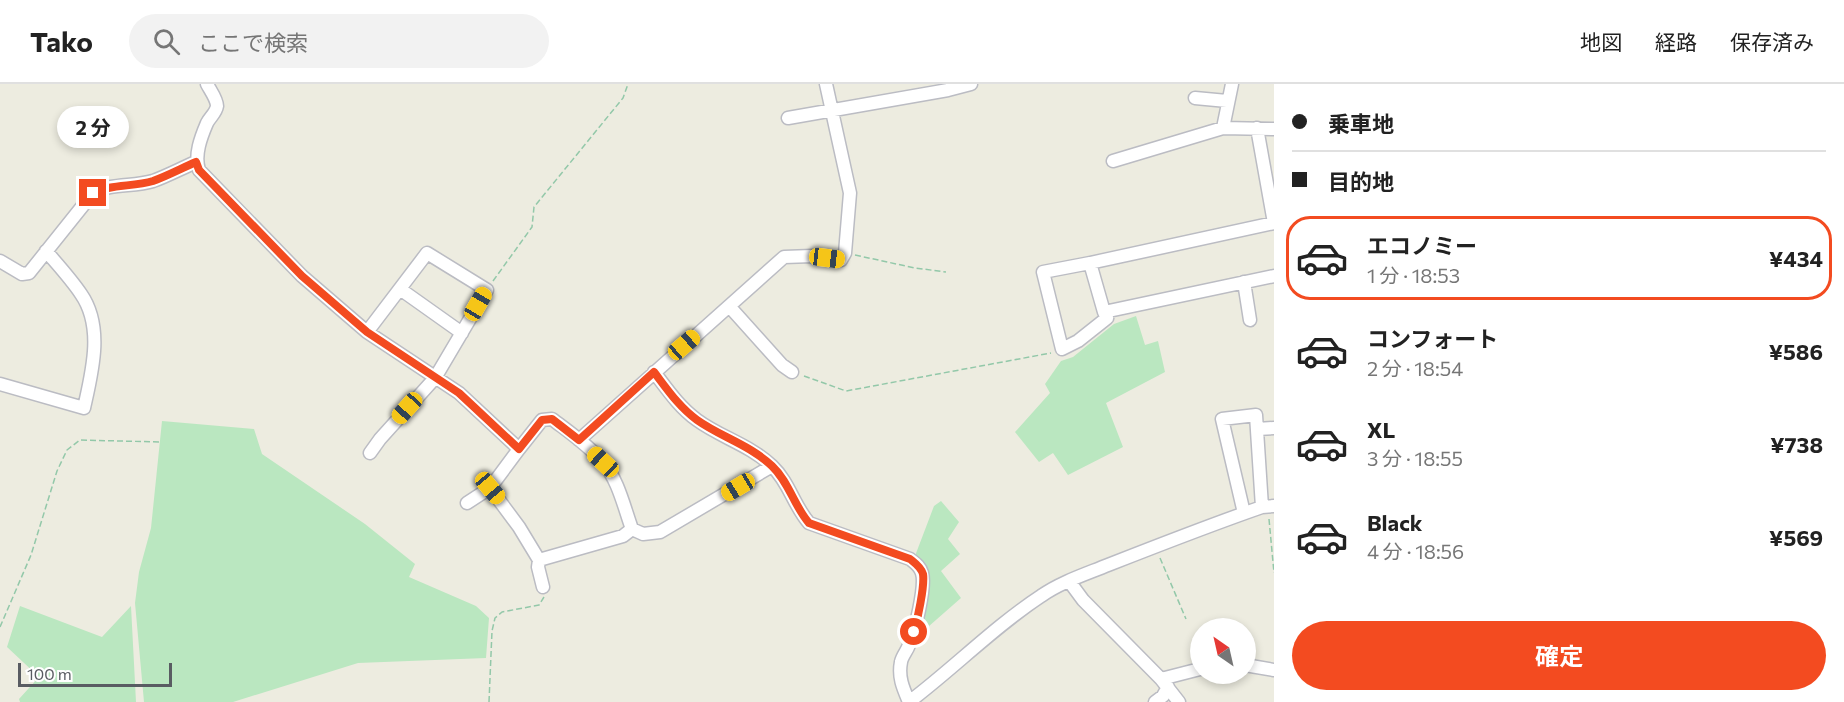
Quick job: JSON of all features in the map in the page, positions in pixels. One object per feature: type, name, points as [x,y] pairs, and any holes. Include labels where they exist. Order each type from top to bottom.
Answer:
[{"type":"street","points":[[207,84],[217,103],[197,153],[196,162],[199,170],[302,276],[367,332],[459,393],[519,449]]},
{"type":"street","points":[[579,440],[784,257],[812,256],[841,260],[845,253],[850,193],[826,84]]},
{"type":"street","points":[[788,118],[948,90],[970,84]]},
{"type":"street","points":[[1223,128],[1232,84]]},
{"type":"street","points":[[1195,98],[1227,101]]},
{"type":"street","points":[[1113,161],[1223,128],[1274,129]]},
{"type":"street","points":[[1090,262],[1107,318],[1078,342],[1062,349],[1043,272],[1090,262],[1274,224],[1257,128]]},
{"type":"street","points":[[0,261],[22,274],[29,273],[93,193],[102,188],[153,181],[196,162]]},
{"type":"street","points":[[0,384],[84,408],[92,375],[95,326],[83,296],[46,251]]},
{"type":"street","points":[[367,332],[427,253],[487,290],[435,378],[370,453]]},
{"type":"street","points":[[1104,312],[1274,276]]},
{"type":"street","points":[[1244,282],[1250,320]]},
{"type":"street","points":[[400,289],[462,333]]},
{"type":"street","points":[[729,306],[792,372]]},
{"type":"street","points":[[654,372],[680,406],[698,421],[738,442],[772,466],[789,488],[801,513],[809,523],[910,559],[920,567],[923,574],[918,620],[910,644],[901,659],[901,683],[909,702],[1043,594],[1155,546],[1268,506],[1256,416],[1222,419],[1244,513]]},
{"type":"street","points":[[467,503],[490,488],[542,420],[552,419],[603,462],[611,475],[632,530],[643,534],[660,532],[772,466]]},
{"type":"street","points":[[1257,429],[1274,428]]},
{"type":"street","points":[[490,488],[519,527],[538,560],[543,587]]},
{"type":"street","points":[[538,560],[623,536],[632,530]]},
{"type":"street","points":[[1069,581],[1083,600],[1164,683],[1179,702]]},
{"type":"street","points":[[1256,667],[1274,670]]},
{"type":"street","points":[[1164,683],[1190,673]]},
{"type":"street","points":[[1155,702],[1163,696],[1164,683]]},
{"type":"path","points":[[487,290],[532,227],[534,207],[623,98],[628,84]]},
{"type":"path","points":[[845,253],[915,268],[946,272]]},
{"type":"path","points":[[792,372],[846,391],[1052,353],[1062,349]]},
{"type":"path","points":[[0,627],[31,555],[57,471],[67,450],[80,440],[160,442]]},
{"type":"path","points":[[1268,506],[1274,573]]},
{"type":"path","points":[[1155,546],[1186,619]]},
{"type":"path","points":[[489,702],[492,631],[495,618],[502,612],[540,604],[545,599],[543,587]]},
{"type":"green space","points":[[1136,316],[1145,345],[1158,341],[1165,372],[1106,403],[1123,447],[1068,475],[1053,453],[1039,462],[1015,432],[1050,393],[1045,384],[1061,361],[1073,357],[1114,324]]},
{"type":"green space","points":[[162,421],[254,429],[262,454],[365,524],[415,564],[409,577],[476,606],[489,618],[486,658],[358,663],[233,702],[144,702],[135,603],[139,572],[151,528]]},
{"type":"green space","points":[[941,501],[959,522],[948,539],[960,554],[941,571],[961,598],[920,634],[929,583],[927,574],[915,556],[934,506]]},
{"type":"green space","points":[[20,606],[102,637],[131,606],[136,702],[20,702],[19,699],[39,677],[7,647]]},
{"type":"route","points":[[93,193],[102,188],[153,181],[196,162],[199,170],[302,276],[367,332],[459,393],[519,449],[542,420],[552,419],[579,440],[654,372],[680,406],[698,421],[730,438],[772,466],[789,488],[801,513],[809,523],[910,559],[920,567],[923,574],[918,620],[914,632]]}]
